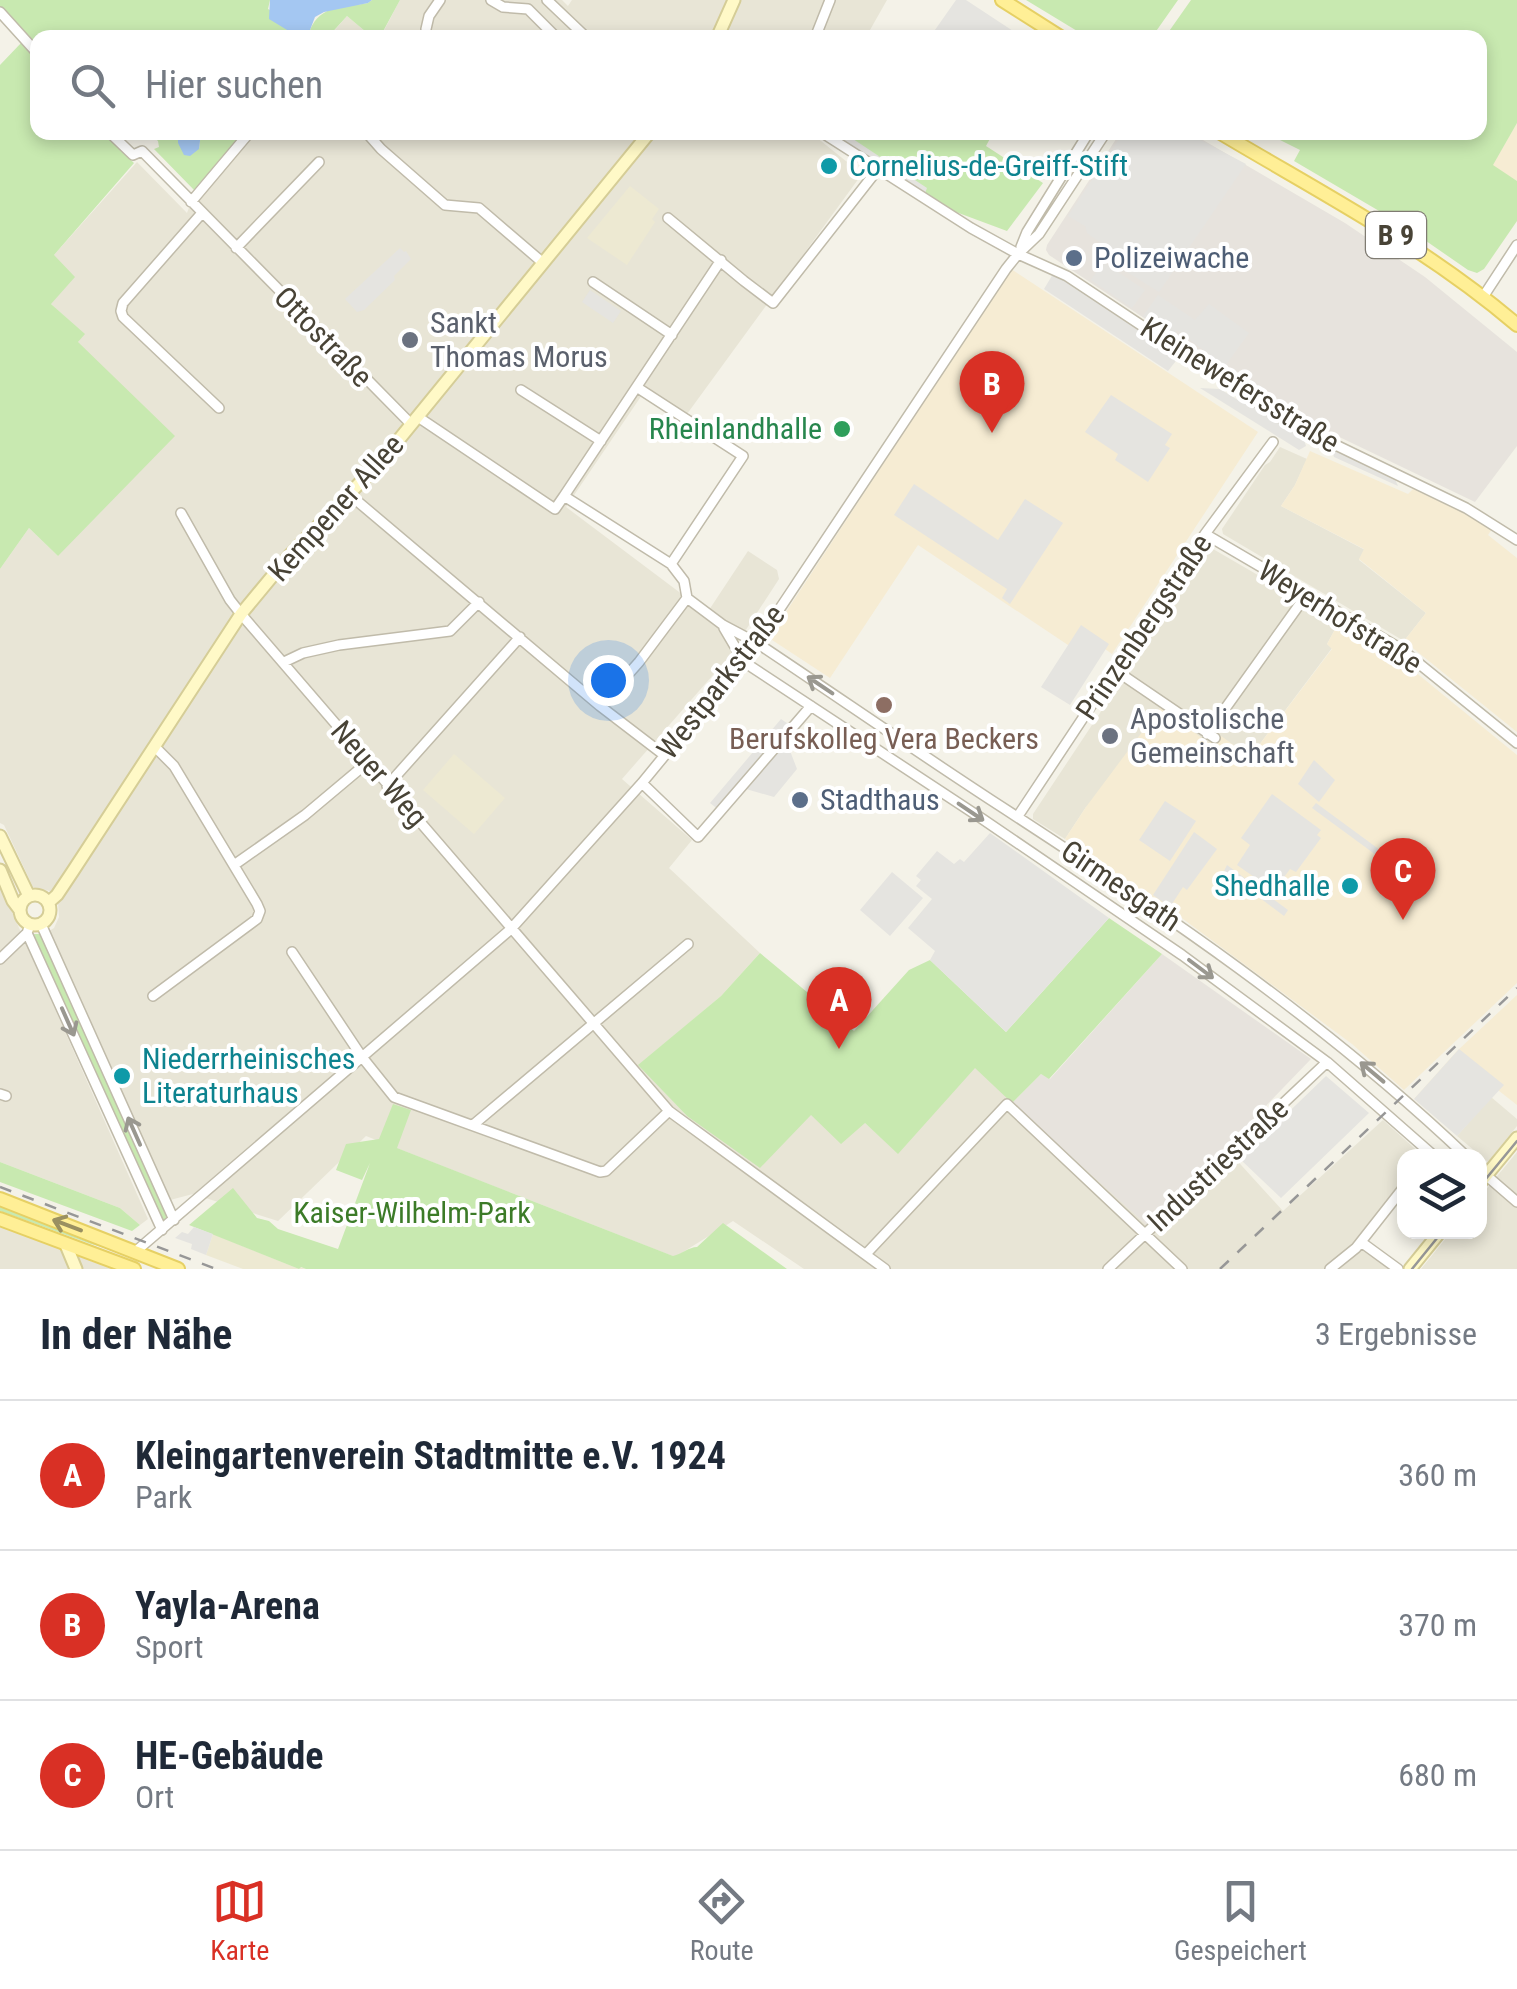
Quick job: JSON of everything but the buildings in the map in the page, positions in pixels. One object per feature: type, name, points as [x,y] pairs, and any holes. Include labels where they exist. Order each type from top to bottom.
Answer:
[{"type":"main road","points":[[1002,0],[1049,30]]},
{"type":"main road","name":"B 9","points":[[1233,140],[1393,234],[1517,325]]},
{"type":"main road","points":[[0,1199],[178,1269]]},
{"type":"main road","points":[[0,1219],[124,1268]]},
{"type":"street","points":[[426,29],[440,0]]},
{"type":"street","points":[[491,0],[503,7],[528,8],[549,30]]},
{"type":"street","points":[[547,0],[579,30]]},
{"type":"street","points":[[721,30],[734,0]]},
{"type":"street","points":[[818,30],[830,0]]},
{"type":"street","points":[[0,12],[30,45]]},
{"type":"street","name":"Ottostraße","points":[[117,140],[133,155],[142,151],[414,420],[555,509],[564,496]]},
{"type":"street","points":[[191,202],[243,140]]},
{"type":"street","points":[[373,140],[445,205],[479,208],[542,262]]},
{"type":"street","name":"Kempener Allee","points":[[48,903],[66,883],[240,614],[414,420],[643,140]]},
{"type":"street","name":"Kleinewefersstraße","points":[[833,140],[972,228],[1067,276],[1284,420],[1466,508],[1517,540]]},
{"type":"street","name":"Westparkstraße","points":[[135,1252],[512,928],[642,783],[744,662],[1018,254],[1027,232],[1085,140]]},
{"type":"street","name":"Westparkstraße","points":[[1018,254],[1039,234],[1101,140]]},
{"type":"street","points":[[236,248],[319,162]]},
{"type":"street","points":[[668,218],[773,303],[878,170]]},
{"type":"street","points":[[202,213],[123,303],[121,311],[219,408]]},
{"type":"street","points":[[1483,297],[1517,245]]},
{"type":"street","points":[[721,260],[564,496],[670,564],[684,581],[687,598],[723,625],[744,662]]},
{"type":"street","points":[[593,282],[672,335]]},
{"type":"street","points":[[638,388],[743,456],[670,564]]},
{"type":"street","points":[[521,390],[602,441]]},
{"type":"street","name":"Prinzenbergstraße","points":[[1018,816],[1205,534],[1273,442]]},
{"type":"street","points":[[350,495],[600,706],[664,755]]},
{"type":"street","name":"Neuer Weg","points":[[180,512],[240,614],[669,1111],[885,1269]]},
{"type":"street","name":"Weyerhofstraße","points":[[1205,534],[1401,649],[1517,743]]},
{"type":"street","points":[[1115,670],[1211,736],[1307,594]]},
{"type":"street","points":[[600,706],[687,598]]},
{"type":"street","points":[[284,662],[339,645],[450,631],[479,602]]},
{"type":"street","name":"Girmesgath","points":[[723,625],[757,643],[1172,920],[1324,1033],[1458,1149]]},
{"type":"street","points":[[388,786],[520,637]]},
{"type":"street","name":"Girmesgath","points":[[744,662],[1182,955],[1328,1062],[1424,1149]]},
{"type":"street","points":[[642,783],[698,836],[811,706]]},
{"type":"street","points":[[152,996],[258,920],[260,912],[174,766],[154,748]]},
{"type":"street","points":[[234,865],[305,815],[367,763]]},
{"type":"street","points":[[0,836],[29,896]]},
{"type":"street","points":[[0,870],[22,920],[33,928],[174,1220]]},
{"type":"street","points":[[0,959],[49,916],[48,903],[40,896],[29,896],[19,909]]},
{"type":"street","points":[[33,928],[162,1230]]},
{"type":"street","points":[[473,1125],[688,944]]},
{"type":"street","points":[[292,952],[362,1057],[394,1096],[600,1172],[606,1171],[669,1111]]},
{"type":"street","name":"Industriestraße","points":[[1108,1269],[1328,1062]]},
{"type":"street","points":[[866,1254],[1007,1104],[1182,1269]]},
{"type":"street","points":[[1436,1149],[1445,1137]]},
{"type":"street","points":[[1487,1171],[1517,1138]]},
{"type":"street","points":[[1487,1180],[1517,1202]]},
{"type":"street","points":[[1330,1269],[1361,1242],[1397,1196]]},
{"type":"street","points":[[1410,1269],[1434,1239]]},
{"type":"street","points":[[1361,1242],[1398,1269]]},
{"type":"street","points":[[66,1245],[76,1269]]},
{"type":"street","points":[[124,1268],[135,1252]]},
{"type":"shaded area","points":[[400,0],[562,0],[568,6],[572,0],[887,0],[870,30],[384,30]]},
{"type":"shaded area","points":[[956,0],[966,0],[1011,30],[935,30]]},
{"type":"shaded area","points":[[347,16],[364,30],[335,30]]},
{"type":"shaded area","points":[[1517,123],[1517,181],[1492,166]]},
{"type":"shaded area","points":[[240,140],[820,140],[862,174],[687,414],[646,389],[566,507],[707,613],[748,551],[777,570],[779,579],[727,659],[622,779],[692,840],[669,868],[760,953],[721,996],[639,1065],[687,1116],[811,1115],[865,1123],[898,1153],[975,1067],[1149,1227],[1232,1155],[1283,1211],[1383,1120],[1415,1149],[1397,1149],[1397,1189],[1355,1244],[1390,1269],[804,1269],[733,1221],[675,1257],[366,1136],[278,1221],[193,1194],[170,1200],[49,931],[59,917],[58,902],[50,891],[33,887],[0,823],[0,569],[29,528],[58,556],[78,342],[84,334],[51,304],[54,255],[137,162],[187,213],[195,191]]},
{"type":"shaded area","points":[[840,140],[855,140],[927,188],[924,196]]},
{"type":"shaded area","points":[[1115,140],[1203,140],[1345,223],[1425,277],[1517,352],[1517,446],[1475,502],[1283,410],[1049,255],[1047,245]]},
{"type":"shaded area","points":[[1118,140],[1200,140],[1246,164],[1159,292],[1108,260],[1112,251],[1068,216]]},
{"type":"shaded area","points":[[630,186],[659,209],[627,265],[587,238]]},
{"type":"shaded area","points":[[400,248],[411,259],[394,276],[395,280],[357,312],[345,299]]},
{"type":"shaded area","points":[[1103,262],[1145,290],[1132,308],[1091,280]]},
{"type":"shaded area","points":[[1011,269],[1258,432],[1112,654],[1105,649],[1068,645],[918,545],[830,678],[769,638]]},
{"type":"shaded area","points":[[1053,274],[1179,357],[1168,371],[1044,289]]},
{"type":"shaded area","points":[[590,290],[621,311],[613,323],[582,302]]},
{"type":"shaded area","points":[[1158,295],[1195,320],[1209,304],[1249,333],[1225,366],[1177,330],[1172,336],[1143,316]]},
{"type":"shaded area","points":[[1200,388],[1220,389],[1249,403],[1302,434],[1306,446],[1299,450]]},
{"type":"shaded area","points":[[1111,395],[1172,434],[1165,445],[1170,448],[1148,482],[1115,460],[1118,454],[1085,432]]},
{"type":"shaded area","points":[[1280,447],[1307,459],[1281,506],[1365,550],[1359,560],[1426,613],[1404,641],[1223,534],[1222,529]]},
{"type":"shaded area","points":[[1331,448],[1394,477],[1398,486],[1334,457]]},
{"type":"shaded area","points":[[1310,451],[1408,494],[1413,489],[1466,514],[1492,529],[1488,535],[1517,558],[1517,732],[1404,641],[1426,613],[1359,559],[1364,549],[1281,506]]},
{"type":"shaded area","points":[[914,484],[998,540],[1025,499],[1063,523],[1010,604],[1002,598],[1007,589],[894,515]]},
{"type":"shaded area","points":[[1213,549],[1339,622],[1327,644],[1332,648],[1250,757],[1216,733],[1209,744],[1086,807],[1065,839],[1033,819],[1033,814],[1208,550]]},
{"type":"shaded area","points":[[1339,622],[1403,662],[1517,755],[1517,983],[1404,1090],[1352,1044],[1175,913],[1065,839],[1160,708],[1209,743],[1217,733],[1250,757],[1332,649],[1327,644]]},
{"type":"shaded area","points":[[1081,625],[1109,644],[1070,705],[1041,687]]},
{"type":"shaded area","points":[[781,719],[797,730],[787,743],[797,769],[774,797],[746,789],[724,814],[710,803]]},
{"type":"shaded area","points":[[454,754],[505,798],[474,834],[423,790]]},
{"type":"shaded area","points":[[1314,760],[1335,780],[1319,802],[1298,784]]},
{"type":"shaded area","points":[[1272,794],[1321,830],[1317,835],[1321,838],[1296,872],[1290,869],[1274,891],[1237,865],[1250,845],[1241,838]]},
{"type":"shaded area","points":[[1165,801],[1196,821],[1170,861],[1139,840]]},
{"type":"shaded area","points":[[1316,803],[1425,883],[1421,888],[1312,808]]},
{"type":"shaded area","points":[[1194,832],[1217,849],[1170,907],[1153,895]]},
{"type":"shaded area","points":[[990,833],[1109,918],[1006,1032],[930,960],[935,951],[908,928],[932,899],[916,886],[921,880],[916,876],[937,851],[954,864],[960,859],[964,862]]},
{"type":"shaded area","points":[[1227,865],[1288,910],[1284,916],[1224,871]]},
{"type":"shaded area","points":[[892,872],[923,898],[890,936],[860,910]]},
{"type":"shaded area","points":[[0,885],[148,1219],[140,1225],[120,1208],[0,1162]]},
{"type":"shaded area","points":[[1162,954],[1311,1059],[1149,1227],[1012,1103],[1041,1074],[1050,1079]]},
{"type":"shaded area","points":[[1517,995],[1517,1105],[1489,1083],[1414,1099],[1457,1051]]},
{"type":"shaded area","points":[[1459,1049],[1504,1085],[1457,1136],[1414,1099]]},
{"type":"shaded area","points":[[1326,1076],[1369,1113],[1281,1198],[1240,1159]]},
{"type":"shaded area","points":[[1491,1097],[1517,1119],[1517,1126],[1488,1162],[1487,1149],[1472,1149],[1457,1136]]},
{"type":"shaded area","points":[[1517,1152],[1517,1269],[1421,1269],[1445,1239],[1487,1239],[1487,1188]]},
{"type":"shaded area","points":[[0,1219],[129,1269],[0,1269]]},
{"type":"shaded area","points":[[194,1227],[213,1234],[206,1255],[175,1238],[182,1232],[188,1234]]},
{"type":"shaded area","points":[[213,1234],[299,1269],[243,1269],[206,1255]]},
{"type":"green space","points":[[0,0],[270,0],[268,9],[310,30],[30,30],[30,39],[0,7]]},
{"type":"green space","points":[[372,0],[400,0],[384,30],[364,30],[347,16],[334,30],[310,30],[327,11]]},
{"type":"green space","points":[[1026,0],[1178,0],[1157,30],[1075,30]]},
{"type":"green space","points":[[1191,0],[1517,0],[1517,123],[1493,165],[1517,181],[1517,221],[1484,269],[1477,273],[1468,270],[1403,225],[1294,161],[1300,150],[1280,140],[1487,140],[1487,30],[1170,30]]},
{"type":"green space","points":[[22,42],[30,51],[30,140],[110,140],[134,163],[54,255],[75,277],[51,304],[85,334],[78,342],[175,436],[58,556],[29,528],[0,569],[0,65]]},
{"type":"green space","points":[[188,140],[199,149],[200,140],[240,140],[195,191],[154,149],[159,147],[158,141]]},
{"type":"green space","points":[[851,140],[989,140],[986,146],[1043,183],[1007,231],[929,202]]},
{"type":"green space","points":[[1109,918],[1162,954],[1049,1079],[1041,1074],[1012,1103],[975,1068],[898,1154],[865,1123],[841,1144],[811,1115],[760,1168],[687,1116],[638,1065],[721,996],[760,953],[854,1031],[909,970],[930,960],[1006,1032]]},
{"type":"green space","points":[[34,934],[41,934],[169,1218],[161,1224],[35,942]]},
{"type":"green space","name":"Kaiser-Wilhelm-Park","points":[[393,1104],[411,1110],[397,1148],[673,1256],[697,1247],[723,1223],[787,1269],[299,1269],[189,1225],[233,1188],[257,1218],[338,1249],[370,1163],[362,1180],[336,1170],[346,1144],[379,1139]]},
{"type":"green space","points":[[0,1162],[120,1208],[140,1225],[132,1231],[0,1182]]},
{"type":"green space","points":[[0,1203],[108,1246],[91,1244],[0,1211]]},
{"type":"water","points":[[270,0],[372,0],[324,12],[315,17],[310,30],[287,30],[269,19]]},
{"type":"water","points":[[200,140],[199,149],[190,156],[184,155],[178,143]]},
{"type":"tram line","points":[[1487,1177],[1517,1141]]},
{"type":"tram line","points":[[1412,1269],[1436,1239]]},
{"type":"railway","points":[[1220,1269],[1517,988]]},
{"type":"railway","points":[[0,1187],[216,1269]]},
{"type":"place","name":"Cornelius-de-Greiff-Stift","points":[[829,166]]},
{"type":"place","name":"Polizeiwache","points":[[1074,258]]},
{"type":"place","name":"Sankt Thomas Morus","points":[[410,340]]},
{"type":"place","name":"Rheinlandhalle","points":[[842,429]]},
{"type":"place","name":"Yayla-Arena","points":[[992,433]]},
{"type":"place","name":"Berufskolleg Vera Beckers","points":[[884,705]]},
{"type":"place","name":"Apostolische Gemeinschaft","points":[[1110,736]]},
{"type":"place","name":"Stadthaus","points":[[800,800]]},
{"type":"place","name":"Shedhalle","points":[[1350,886]]},
{"type":"place","name":"HE-Gebäude","points":[[1403,920]]},
{"type":"place","name":"Kleingartenverein Stadtmitte e.V. 1924","points":[[839,1049]]},
{"type":"place","name":"Niederrheinisches Literaturhaus","points":[[122,1076]]}]
